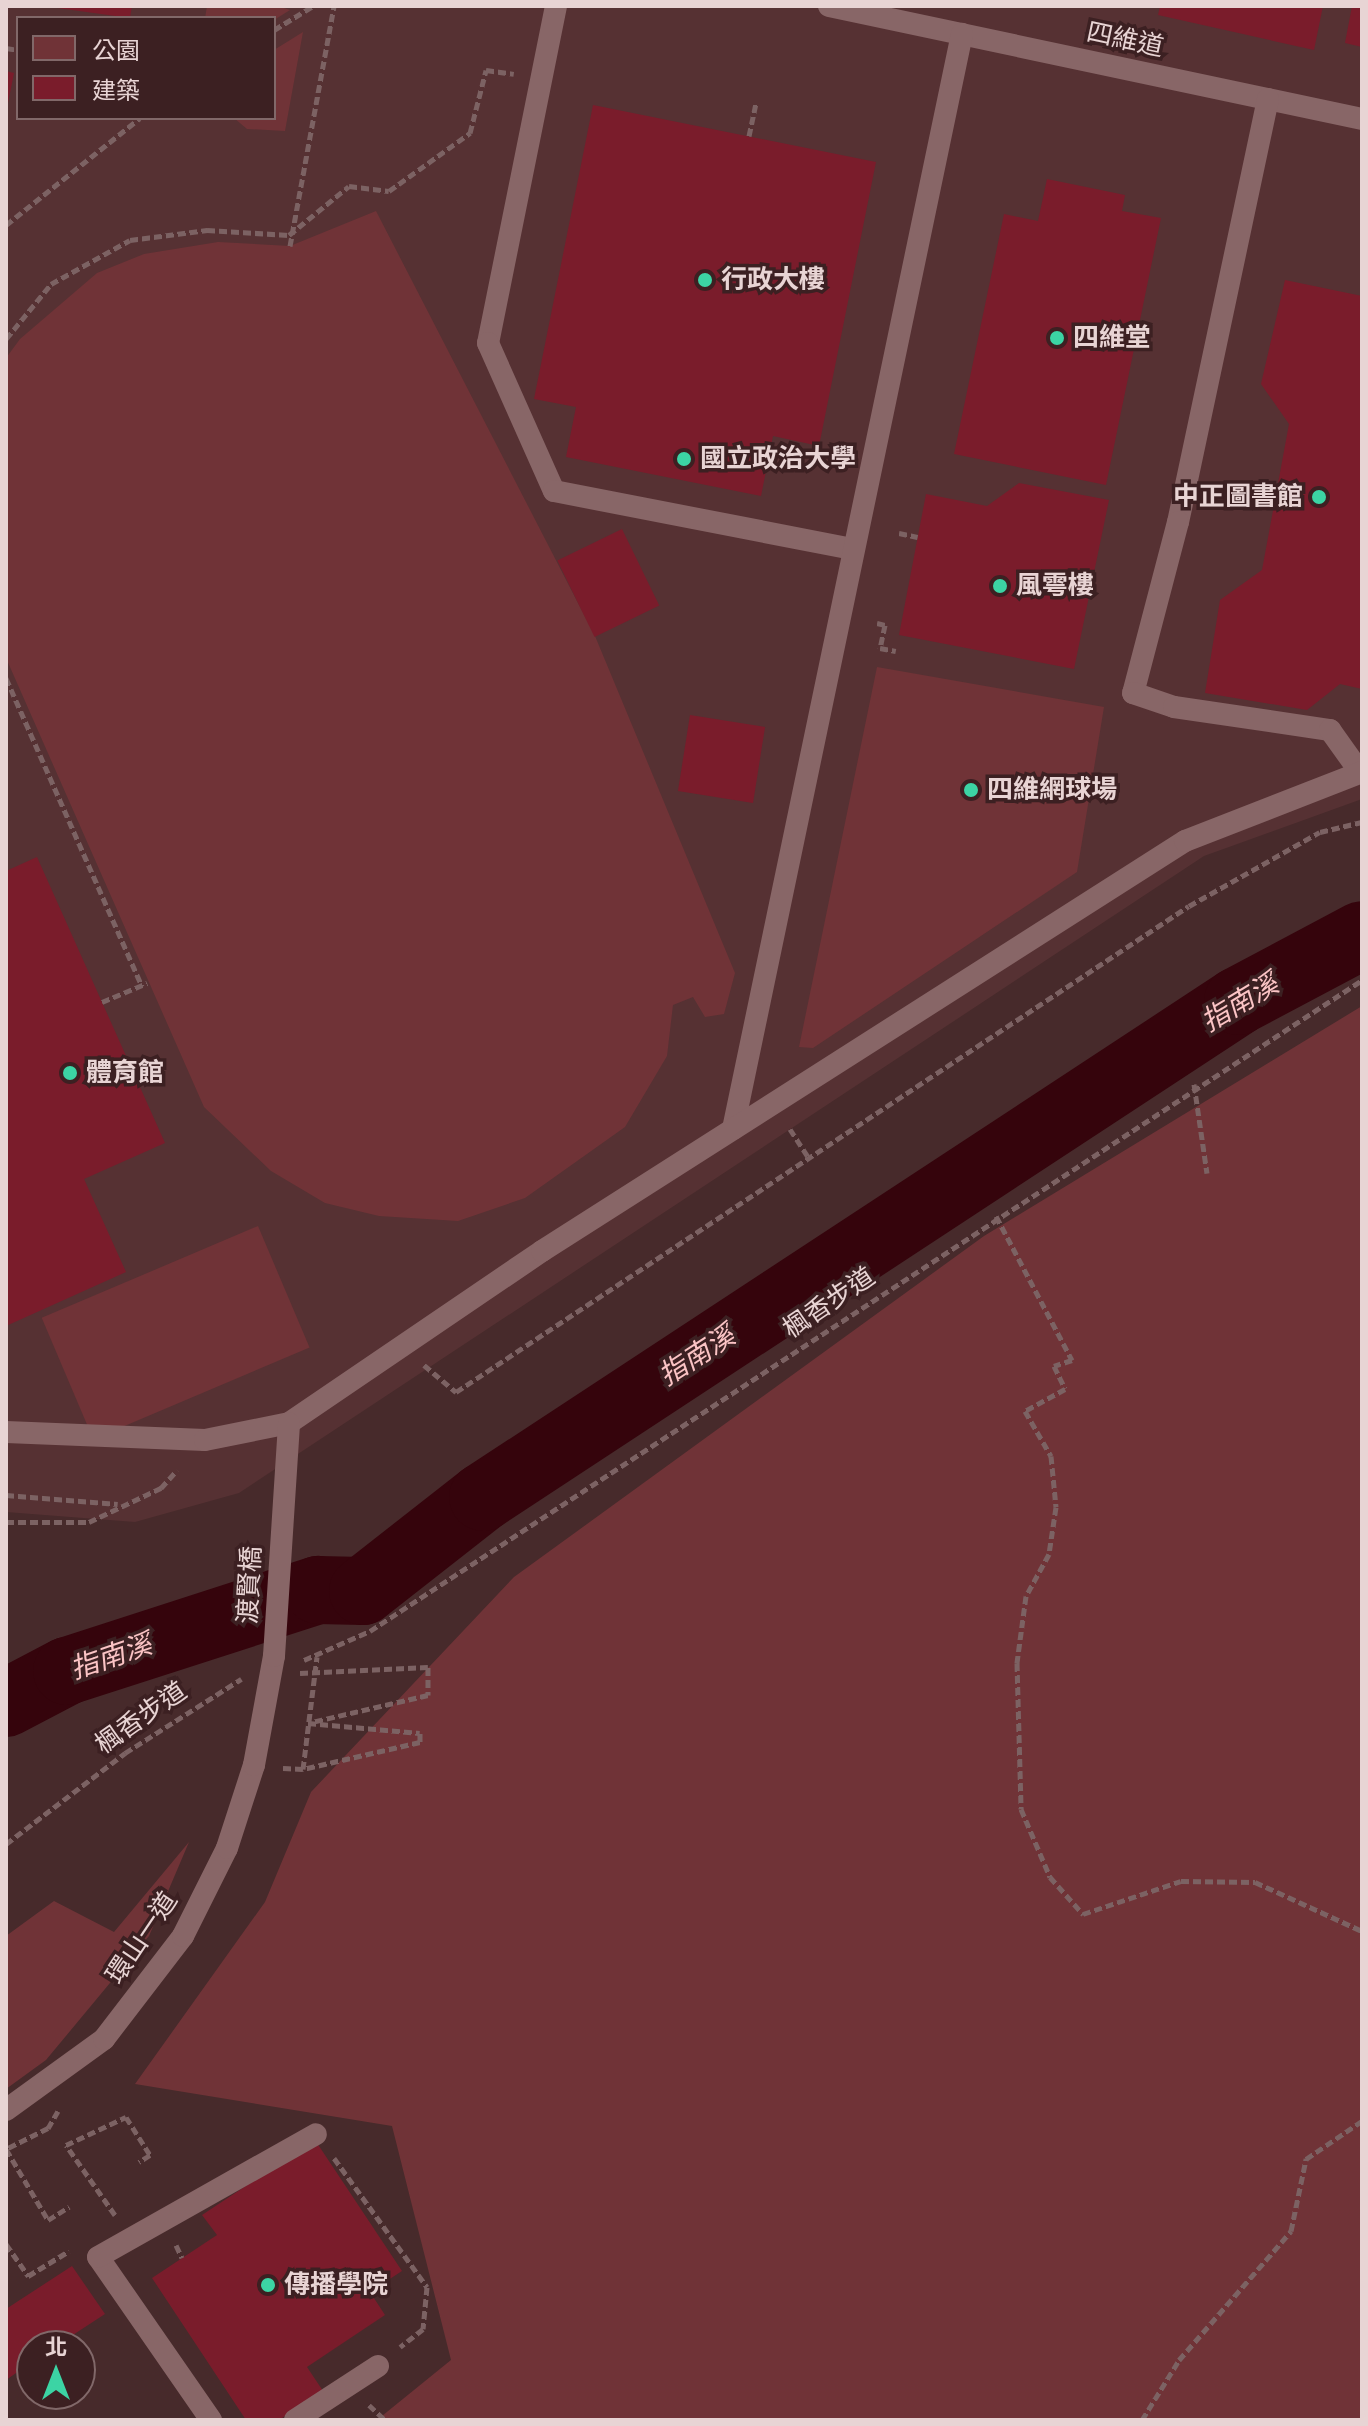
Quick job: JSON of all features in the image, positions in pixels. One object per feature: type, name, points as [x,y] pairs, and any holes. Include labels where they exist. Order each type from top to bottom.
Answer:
[{"type":"lane","points":[[556,6],[488,343],[554,491],[852,549]]},
{"type":"lane","name":"四維道","points":[[829,6],[1362,119]]},
{"type":"lane","points":[[733,1129],[962,34]]},
{"type":"lane","points":[[6,1432],[205,1440],[289,1423],[733,1129],[1185,841],[1361,772],[1330,730],[1174,707],[1133,693],[1178,522],[1268,99]]},
{"type":"lane","name":"渡賢橋","points":[[255,1757],[274,1656],[289,1423]]},
{"type":"lane","name":"環山一道","points":[[6,2110],[104,2039],[183,1936],[227,1848],[255,1757]]},
{"type":"lane","points":[[211,2420],[98,2257],[316,2134]]},
{"type":"lane","points":[[295,2420],[378,2366]]},
{"type":"path","points":[[276,29],[313,6]]},
{"type":"path","points":[[290,246],[289,235],[334,6]]},
{"type":"path","points":[[6,339],[51,284],[130,240],[207,230],[289,235],[349,186],[389,191],[470,133],[486,70],[541,78]]},
{"type":"path","points":[[749,136],[756,102]]},
{"type":"path","points":[[6,225],[137,120]]},
{"type":"path","points":[[899,533],[918,537]]},
{"type":"path","points":[[877,623],[885,625],[880,648],[896,651]]},
{"type":"path","points":[[6,678],[144,985],[102,1002]]},
{"type":"path","points":[[403,1347],[456,1392],[1189,906],[1320,832],[1362,822]]},
{"type":"path","name":"楓香步道","points":[[286,1666],[317,1657],[370,1631],[1194,1084],[1362,980]]},
{"type":"path","points":[[1194,1084],[1207,1173]]},
{"type":"path","points":[[781,1114],[809,1158]]},
{"type":"path","points":[[996,1216],[1072,1360],[1054,1366],[1065,1389],[1025,1411],[1051,1456],[1056,1507],[1049,1554],[1026,1596],[1017,1663],[1021,1809],[1050,1877],[1083,1914],[1181,1881],[1255,1882],[1362,1931]]},
{"type":"path","points":[[6,1522],[89,1522],[119,1504],[161,1488]]},
{"type":"path","points":[[6,1495],[119,1504]]},
{"type":"path","points":[[303,1769],[317,1657]]},
{"type":"path","points":[[285,1673],[428,1667],[428,1695],[308,1723]]},
{"type":"path","name":"楓香步道","points":[[6,1844],[226,1683],[255,1674]]},
{"type":"path","points":[[255,1757],[303,1769],[420,1742],[420,1733],[308,1723]]},
{"type":"path","points":[[61,2105],[48,2128],[6,2149],[48,2220],[69,2207]]},
{"type":"path","points":[[114,2215],[66,2145],[126,2117],[150,2155],[139,2162]]},
{"type":"path","points":[[1142,2420],[1179,2360],[1291,2231],[1306,2159],[1362,2121]]},
{"type":"path","points":[[316,2134],[427,2287],[423,2329],[378,2366]]},
{"type":"path","points":[[6,2244],[28,2276],[74,2247]]},
{"type":"shaded area","name":"國立政治大學","points":[[6,6],[1362,6],[1362,799],[1204,856],[239,1493],[135,1522],[6,1512]]},
{"type":"green space","points":[[207,6],[278,6],[290,10],[276,19],[276,16],[205,16]]},
{"type":"green space","points":[[303,32],[285,131],[247,129],[236,120],[276,120],[276,49]]},
{"type":"green space","points":[[376,211],[595,636],[735,973],[724,1014],[705,1017],[693,997],[673,1005],[667,1056],[625,1127],[525,1198],[458,1221],[379,1216],[325,1203],[271,1171],[204,1107],[6,658],[6,358],[20,339],[97,273],[144,254],[218,242],[290,246]]},
{"type":"green space","name":"四維網球場","points":[[877,667],[1104,707],[1077,872],[813,1048],[799,1047]]},
{"type":"green space","points":[[1362,1006],[1362,2420],[377,2420],[451,2360],[392,2126],[135,2084],[265,1902],[311,1792],[514,1577],[984,1236]]},
{"type":"green space","points":[[258,1226],[310,1348],[93,1439],[42,1318]]},
{"type":"green space","points":[[189,1842],[149,1936],[46,2060],[6,2089],[6,1936],[54,1901],[114,1932]]},
{"type":"building","points":[[43,6],[132,6],[130,16]]},
{"type":"building","points":[[1160,6],[1323,6],[1314,50],[1158,15]]},
{"type":"building","points":[[1352,6],[1362,6],[1362,47],[1345,43]]},
{"type":"building","points":[[6,71],[14,73],[7,108],[6,108]]},
{"type":"building","name":"行政大樓","points":[[593,105],[876,162],[819,446],[773,436],[761,496],[566,457],[576,407],[534,399]]},
{"type":"building","name":"四維堂","points":[[1047,179],[1125,195],[1122,211],[1161,218],[1106,485],[954,454],[1004,214],[1038,221]]},
{"type":"building","name":"中正圖書館","points":[[1285,280],[1362,296],[1362,689],[1340,684],[1307,710],[1205,693],[1220,600],[1262,570],[1289,424],[1261,384]]},
{"type":"building","name":"風雩樓","points":[[1019,483],[1109,500],[1074,669],[899,635],[926,494],[987,506]]},
{"type":"building","points":[[622,529],[659,605],[595,637],[557,561]]},
{"type":"building","points":[[690,715],[765,727],[753,803],[678,791]]},
{"type":"building","name":"體育館","points":[[37,857],[165,1143],[84,1179],[126,1272],[6,1326],[6,871]]},
{"type":"building","name":"傳播學院","points":[[315,2140],[402,2271],[370,2292],[385,2315],[307,2367],[323,2391],[279,2420],[246,2420],[152,2278],[217,2235],[202,2215]]},
{"type":"building","points":[[72,2266],[105,2314],[80,2330],[16,2330],[16,2373],[6,2380],[6,2309]]},
{"type":"waterway","name":"指南溪","points":[[6,1703],[67,1671],[318,1590],[363,1591],[483,1497],[1238,1001],[1362,935]]},
{"type":"place","name":"行政大樓","points":[[705,280]]},
{"type":"place","name":"四維堂","points":[[1057,338]]},
{"type":"place","name":"國立政治大學","points":[[684,459]]},
{"type":"place","name":"中正圖書館","points":[[1319,497]]},
{"type":"place","name":"風雩樓","points":[[1000,586]]},
{"type":"place","name":"四維網球場","points":[[971,790]]},
{"type":"place","name":"體育館","points":[[70,1073]]},
{"type":"place","name":"傳播學院","points":[[268,2285]]}]
